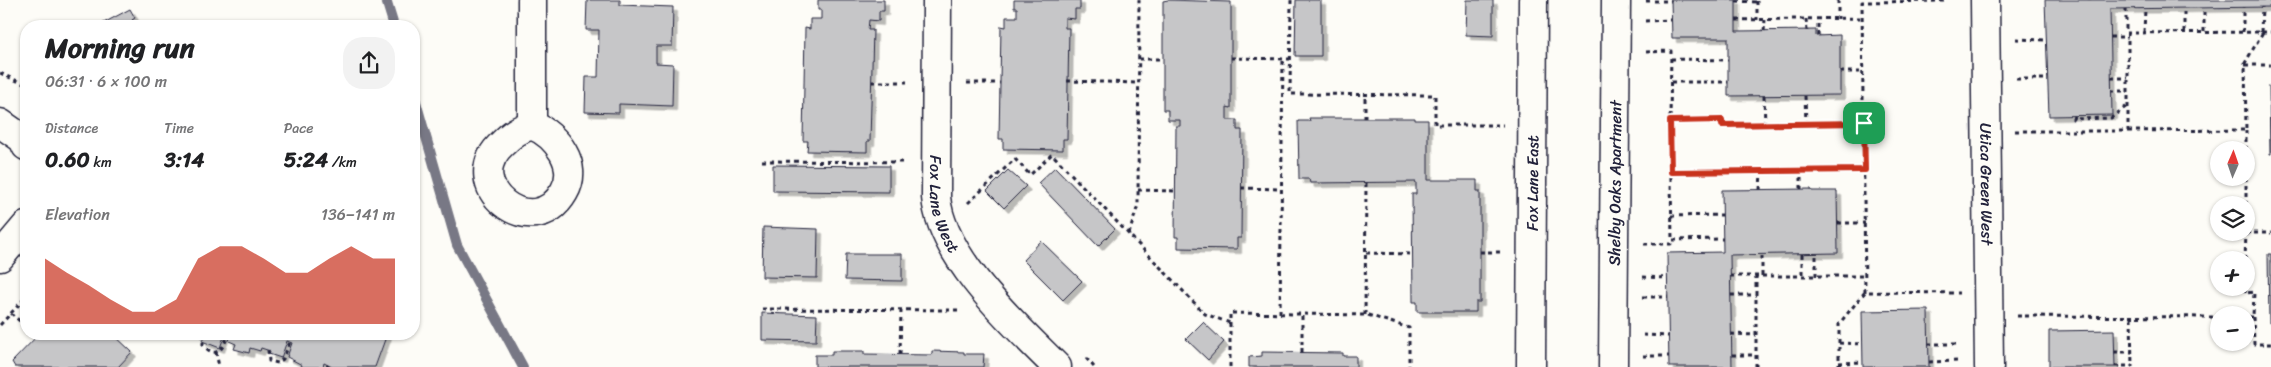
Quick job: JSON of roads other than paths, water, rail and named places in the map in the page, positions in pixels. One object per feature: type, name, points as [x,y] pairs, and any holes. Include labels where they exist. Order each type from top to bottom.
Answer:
[{"type":"street","points":[[532,0],[532,125]]},
{"type":"street","name":"Fox Lane West","points":[[937,0],[937,212],[943,230],[965,266],[1002,310],[1057,367]]},
{"type":"street","name":"Fox Lane East","points":[[1531,367],[1533,0]]},
{"type":"street","name":"Shelby Oaks Apartment","points":[[1613,367],[1629,0]]},
{"type":"street","name":"Utica Green West","points":[[1985,0],[1989,367]]},
{"type":"street","points":[[0,123],[20,137]]},
{"type":"street","points":[[0,256],[20,233]]},
{"type":"waterway","points":[[386,0],[392,20]]},
{"type":"waterway","points":[[420,116],[457,245],[523,367]]}]
